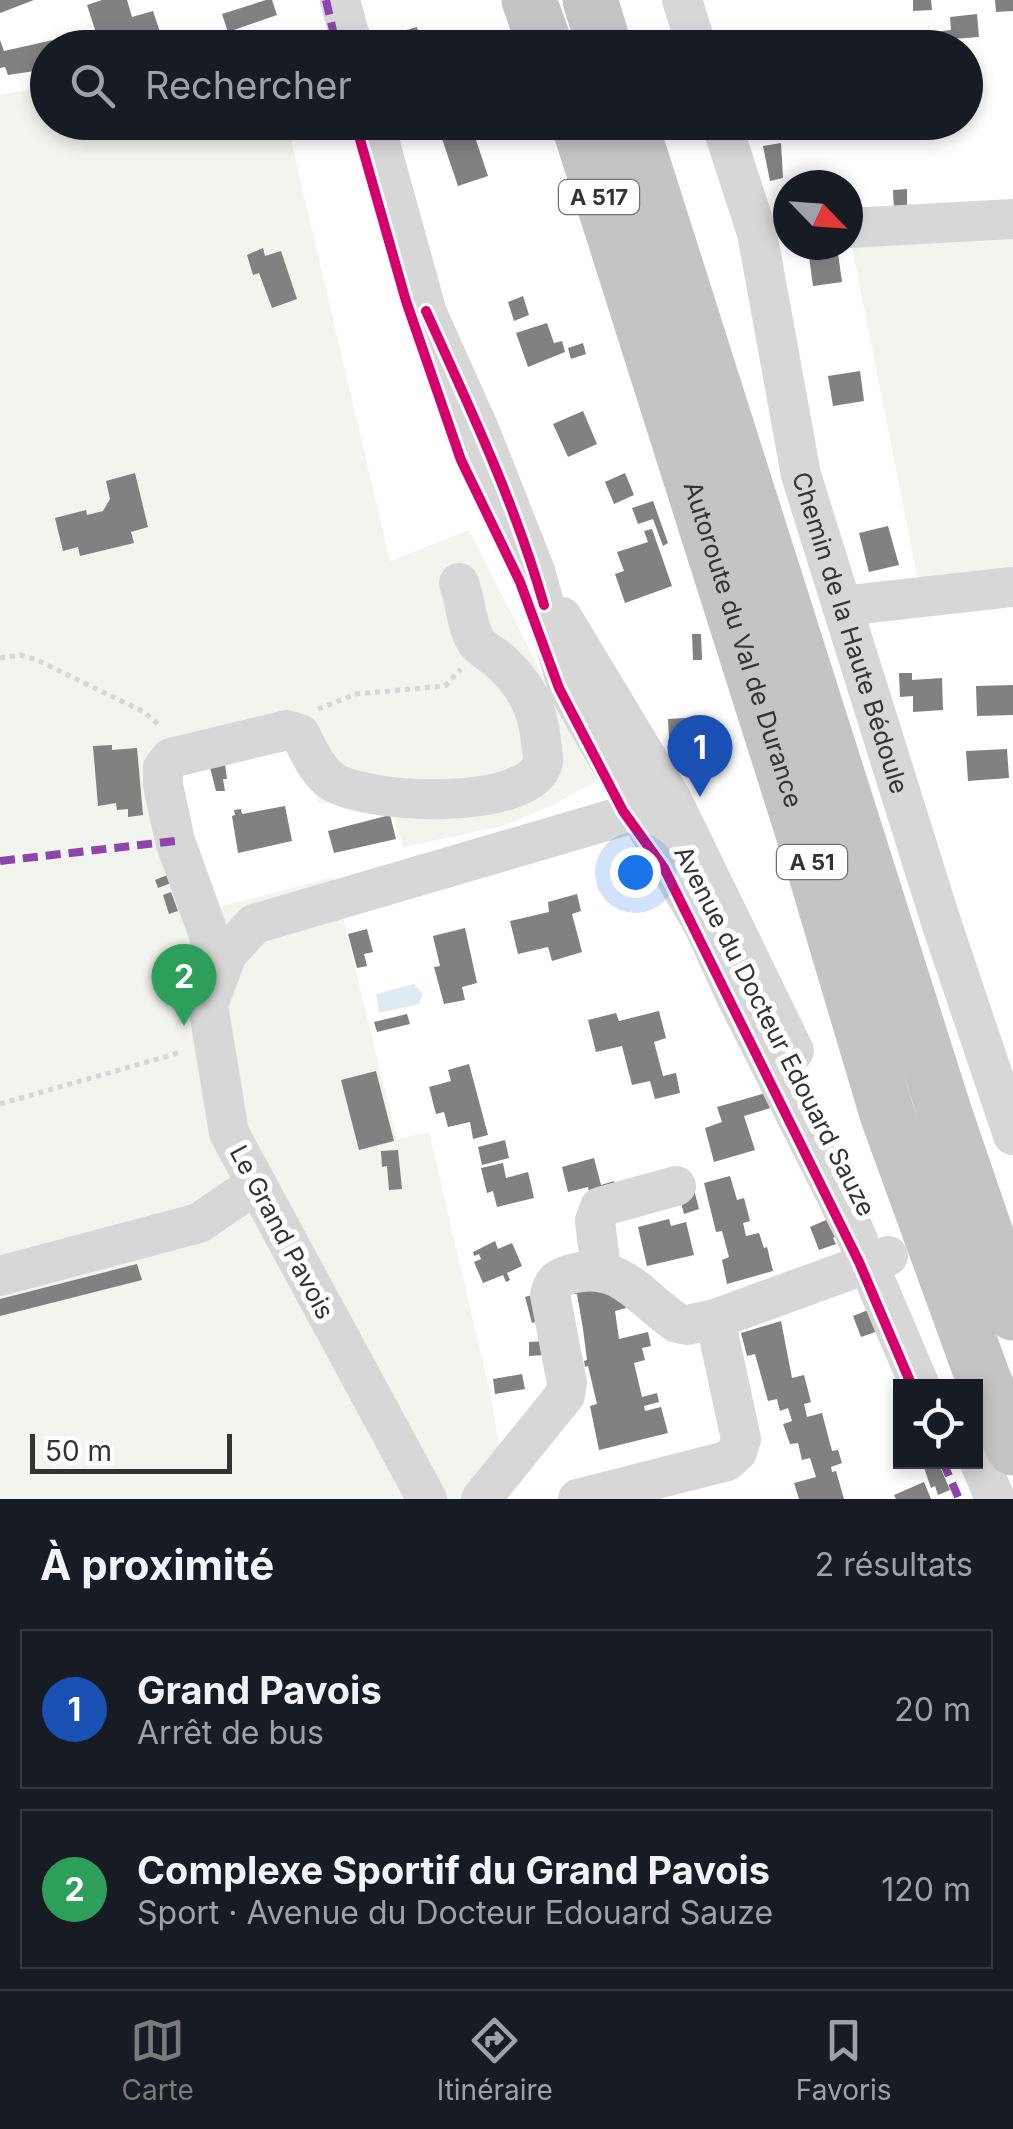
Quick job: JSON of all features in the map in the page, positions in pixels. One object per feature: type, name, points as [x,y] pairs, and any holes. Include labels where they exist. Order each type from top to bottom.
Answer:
[{"type":"highway","points":[[530,0],[540,30]]},
{"type":"highway","points":[[539,0],[548,30]]},
{"type":"highway","points":[[590,0],[600,30]]},
{"type":"highway","name":"Autoroute du Val de Durance","points":[[581,140],[814,868],[887,1114],[976,1362],[1013,1448]]},
{"type":"highway","name":"Autoroute du Val de Durance","points":[[636,140],[945,1114],[1013,1313]]},
{"type":"street","points":[[340,0],[348,30]]},
{"type":"street","points":[[356,0],[362,30]]},
{"type":"street","points":[[682,0],[691,30]]},
{"type":"street","name":"Avenue du Docteur Edouard Sauze","points":[[381,140],[405,238],[466,445],[527,552],[568,689],[654,805],[668,859],[942,1379]]},
{"type":"street","name":"Chemin de la Haute Bédoule","points":[[729,140],[772,232],[800,475],[1013,1132]]},
{"type":"street","points":[[863,227],[1013,219]]},
{"type":"street","points":[[227,954],[210,938],[175,841],[163,785],[164,768],[171,758],[293,730],[300,734],[314,762],[330,780],[353,791],[404,798],[468,798],[514,788],[537,775],[543,761],[538,713],[521,682],[480,647],[471,632],[459,583]]},
{"type":"street","points":[[844,614],[1013,586]]},
{"type":"street","points":[[844,614],[1013,613]]},
{"type":"street","name":"Le Grand Pavois","points":[[427,1499],[243,1194],[208,1005],[227,954],[254,924],[654,805]]},
{"type":"street","points":[[602,1270],[595,1221],[600,1207],[676,1186]]},
{"type":"street","points":[[210,1240],[243,1194]]},
{"type":"street","points":[[0,1276],[199,1223],[243,1194]]},
{"type":"street","points":[[481,1499],[565,1395],[567,1384],[550,1295],[558,1278],[602,1270],[677,1324],[687,1326],[878,1260]]},
{"type":"street","name":"Avenue du Docteur Edouard Sauze","points":[[878,1260],[918,1379]]},
{"type":"street","points":[[578,1499],[727,1461],[738,1452],[741,1439],[714,1319]]},
{"type":"street","points":[[955,1469],[969,1499]]},
{"type":"street","points":[[982,1469],[995,1499]]},
{"type":"path","points":[[293,730],[322,706],[356,694],[446,686],[480,647]]},
{"type":"path","points":[[0,658],[20,655],[37,660],[144,712],[157,720],[166,735],[171,758]]},
{"type":"path","points":[[0,1104],[214,1043]]},
{"type":"shaded area","points":[[30,90],[30,140],[291,140],[390,561],[469,530],[596,781],[503,826],[403,847],[391,805],[318,803],[294,738],[177,768],[212,909],[333,877],[397,1139],[429,1132],[491,1397],[502,1464],[473,1499],[0,1499],[0,95]]},
{"type":"shaded area","points":[[1013,230],[1013,576],[919,585],[855,260],[863,260],[863,236]]},
{"type":"shaded area","points":[[414,984],[423,994],[419,1004],[379,1013],[376,994]]},
{"type":"building","points":[[0,0],[34,0],[0,13]]},
{"type":"building","points":[[102,0],[127,0],[132,17],[153,11],[159,30],[95,30],[87,5]]},
{"type":"building","points":[[272,0],[277,15],[227,30],[222,14]]},
{"type":"building","points":[[913,0],[931,0],[932,10],[913,11]]},
{"type":"building","points":[[995,0],[1013,0],[1013,11],[996,12]]},
{"type":"building","points":[[977,14],[978,30],[951,30],[950,17]]},
{"type":"building","points":[[0,40],[4,51],[30,45],[30,72],[8,75],[5,67],[0,68]]},
{"type":"building","points":[[442,140],[476,140],[488,176],[458,186]]},
{"type":"building","points":[[781,143],[783,170],[773,170],[773,180],[770,181],[763,146]]},
{"type":"building","points":[[907,189],[907,211],[894,212],[893,190]]},
{"type":"building","points":[[263,248],[265,256],[281,251],[297,299],[272,308],[259,273],[253,275],[247,255]]},
{"type":"building","points":[[809,260],[839,260],[842,282],[813,286]]},
{"type":"building","points":[[523,296],[529,315],[514,321],[508,302]]},
{"type":"building","points":[[547,323],[554,343],[562,341],[565,352],[528,367],[516,333]]},
{"type":"building","points":[[583,343],[586,354],[571,359],[568,348]]},
{"type":"building","points":[[860,371],[864,401],[833,406],[828,376]]},
{"type":"building","points":[[583,411],[597,444],[568,457],[553,424]]},
{"type":"building","points":[[135,473],[148,527],[131,532],[134,543],[80,556],[78,547],[63,551],[55,518],[86,510],[87,515],[103,511],[110,499],[106,481]]},
{"type":"building","points":[[625,473],[634,495],[614,504],[605,482]]},
{"type":"building","points":[[653,501],[668,543],[663,546],[653,519],[638,524],[632,508]]},
{"type":"building","points":[[888,526],[899,565],[869,572],[859,533]]},
{"type":"building","points":[[652,529],[672,586],[625,603],[615,574],[624,571],[617,552],[648,542],[644,531]]},
{"type":"building","points":[[692,634],[701,634],[702,660],[693,660]]},
{"type":"building","points":[[899,673],[912,673],[912,680],[942,678],[943,710],[913,712],[913,696],[900,697]]},
{"type":"building","points":[[1013,685],[1013,715],[977,716],[976,686]]},
{"type":"building","points":[[700,717],[700,736],[669,738],[668,719]]},
{"type":"building","points":[[112,745],[112,750],[137,748],[143,815],[128,817],[128,809],[117,810],[116,803],[98,806],[93,746]]},
{"type":"building","points":[[1007,749],[1009,778],[968,781],[966,751]]},
{"type":"building","points":[[225,764],[225,791],[216,791],[210,767]]},
{"type":"building","points":[[285,806],[292,841],[238,853],[234,810],[241,809],[242,814]]},
{"type":"building","points":[[390,815],[396,839],[334,853],[328,831]]},
{"type":"building","points":[[170,874],[174,882],[158,888],[155,880]]},
{"type":"building","points":[[171,892],[178,911],[169,914],[163,895]]},
{"type":"building","points":[[577,894],[581,911],[572,914],[582,952],[552,961],[548,947],[518,954],[510,921],[549,912],[548,902]]},
{"type":"building","points":[[465,928],[477,983],[462,987],[465,1000],[444,1004],[434,967],[440,966],[433,936]]},
{"type":"building","points":[[367,929],[373,952],[364,954],[367,966],[357,968],[348,934]]},
{"type":"building","points":[[659,1011],[666,1038],[654,1042],[663,1076],[676,1073],[680,1093],[655,1099],[650,1081],[632,1085],[622,1046],[596,1052],[588,1020],[616,1013],[619,1021]]},
{"type":"building","points":[[407,1014],[410,1024],[377,1032],[374,1022]]},
{"type":"building","points":[[469,1064],[488,1135],[473,1139],[470,1122],[448,1127],[444,1112],[436,1114],[429,1087],[451,1081],[448,1070]]},
{"type":"building","points":[[376,1071],[394,1141],[359,1150],[341,1080]]},
{"type":"building","points":[[769,1092],[777,1106],[744,1116],[755,1150],[714,1162],[705,1128],[722,1122],[717,1107]]},
{"type":"building","points":[[505,1140],[509,1158],[482,1165],[478,1147]]},
{"type":"building","points":[[398,1150],[402,1189],[389,1190],[381,1151]]},
{"type":"building","points":[[594,1158],[601,1185],[614,1181],[618,1194],[592,1202],[588,1187],[568,1192],[562,1167]]},
{"type":"building","points":[[503,1163],[506,1178],[528,1172],[534,1198],[497,1207],[493,1191],[487,1193],[481,1168]]},
{"type":"building","points":[[730,1176],[737,1200],[744,1198],[750,1221],[743,1223],[746,1236],[759,1233],[773,1271],[727,1284],[722,1260],[729,1257],[722,1231],[716,1232],[704,1183]]},
{"type":"building","points":[[693,1186],[699,1209],[684,1214],[678,1191]]},
{"type":"building","points":[[822,1211],[837,1236],[833,1238],[836,1244],[819,1250],[810,1227],[826,1220]]},
{"type":"building","points":[[669,1219],[671,1226],[686,1222],[694,1255],[647,1266],[638,1227]]},
{"type":"building","points":[[495,1241],[498,1249],[512,1243],[522,1266],[507,1273],[510,1280],[506,1282],[503,1275],[483,1283],[474,1262],[481,1259],[473,1252]]},
{"type":"building","points":[[137,1264],[142,1280],[0,1316],[0,1299]]},
{"type":"building","points":[[622,1287],[626,1308],[615,1311],[619,1339],[648,1332],[651,1346],[642,1348],[645,1360],[634,1363],[642,1397],[657,1393],[659,1402],[644,1406],[645,1411],[661,1407],[668,1433],[599,1450],[590,1406],[597,1404],[588,1366],[585,1367],[583,1329],[577,1294],[572,1294],[572,1289]]},
{"type":"building","points":[[539,1293],[546,1318],[532,1323],[525,1297]]},
{"type":"building","points":[[873,1308],[881,1330],[861,1337],[853,1316]]},
{"type":"building","points":[[781,1321],[792,1378],[804,1375],[811,1402],[804,1404],[807,1417],[822,1413],[832,1451],[838,1450],[842,1463],[831,1467],[832,1472],[836,1471],[844,1499],[799,1499],[794,1483],[816,1477],[810,1458],[802,1460],[798,1443],[790,1444],[783,1424],[792,1421],[788,1408],[780,1411],[777,1399],[768,1401],[755,1354],[747,1356],[741,1333]]},
{"type":"building","points":[[544,1341],[545,1355],[529,1356],[529,1342]]},
{"type":"building","points":[[522,1374],[525,1389],[495,1394],[493,1379]]},
{"type":"building","points":[[924,1469],[941,1469],[950,1490],[938,1495],[935,1486],[931,1488]]},
{"type":"building","points":[[924,1482],[931,1499],[896,1499],[894,1495]]},
{"type":"marked path","points":[[326,0],[333,30]]},
{"type":"marked path","points":[[0,861],[175,841]]},
{"type":"marked path","points":[[946,1469],[959,1499]]},
{"type":"cycle path","points":[[360,140],[406,301],[461,460],[520,582],[559,688],[623,811],[664,868],[859,1262],[909,1379]]},
{"type":"cycle path","points":[[426,311],[505,492],[544,605]]},
{"type":"place","name":"Grand Pavois","points":[[700,797]]},
{"type":"place","name":"Complexe Sportif du Grand Pavois","points":[[184,1026]]}]
